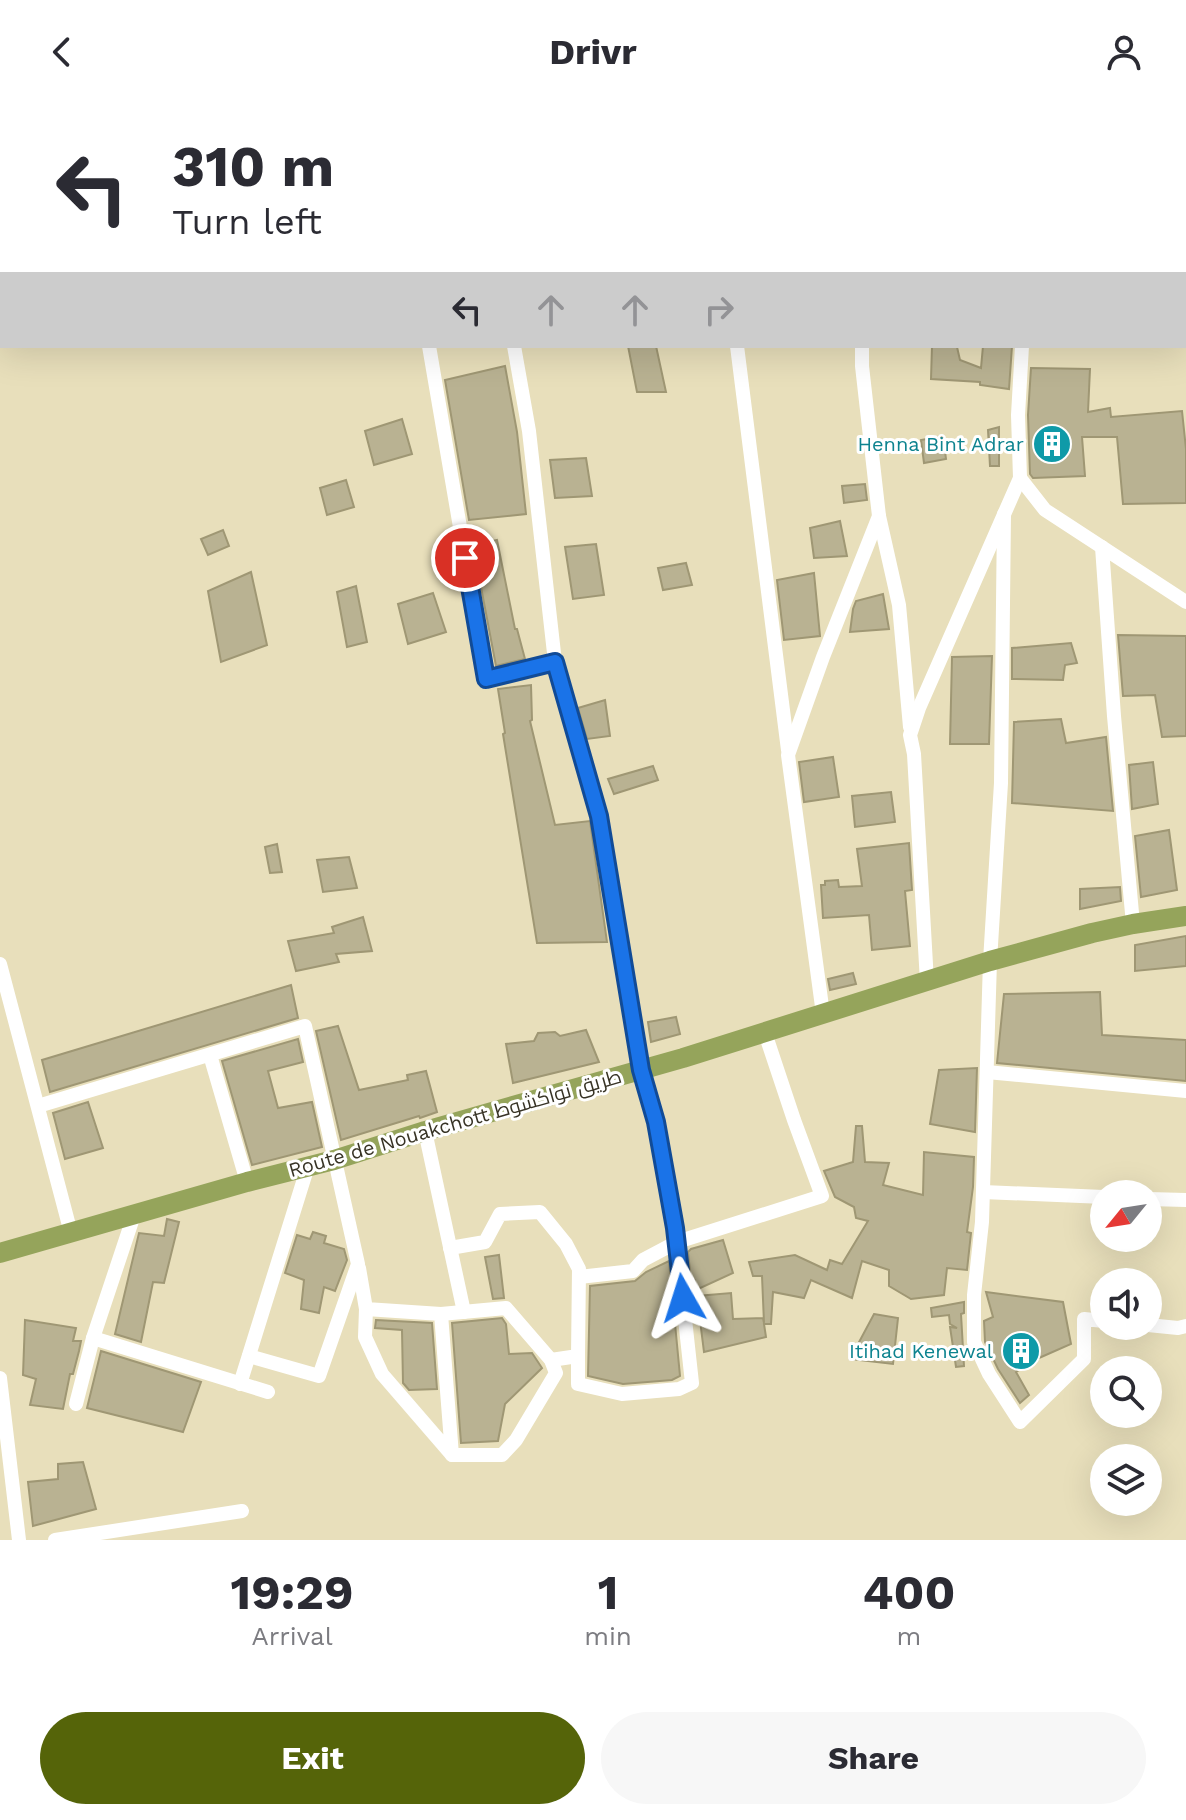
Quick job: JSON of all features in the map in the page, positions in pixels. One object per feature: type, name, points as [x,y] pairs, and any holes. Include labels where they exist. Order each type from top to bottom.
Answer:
[{"type":"highway","name":"Route de Nouakchott طريق نواكشوط","points":[[0,1253],[641,1070],[990,961],[1092,933],[1186,916]]},
{"type":"street","points":[[429,348],[486,679],[555,662]]},
{"type":"street","points":[[450,1248],[485,1242],[500,1214],[540,1212],[566,1244],[579,1269],[578,1384],[622,1394],[679,1389],[692,1383],[677,1242],[656,1122],[641,1070],[599,816],[555,662],[529,431],[514,348]]},
{"type":"street","points":[[737,348],[823,1014]]},
{"type":"street","points":[[862,348],[879,516],[899,605],[914,754],[927,982]]},
{"type":"street","points":[[910,735],[1020,478],[1018,415],[1022,348]]},
{"type":"street","points":[[1020,478],[1045,510],[1186,602]]},
{"type":"street","points":[[1004,514],[1001,783],[974,1342],[989,1374],[1020,1422],[1084,1359],[1084,1319],[1090,1320]]},
{"type":"street","points":[[788,755],[879,516]]},
{"type":"street","points":[[1102,547],[1133,924]]},
{"type":"street","points":[[0,964],[71,1233]]},
{"type":"street","points":[[38,1106],[305,1026],[358,1264],[366,1309],[365,1337],[382,1374],[452,1455],[502,1455],[516,1440],[556,1373],[551,1360],[506,1308],[441,1314],[366,1309]]},
{"type":"street","points":[[579,1277],[633,1271],[643,1260],[677,1242],[822,1196],[765,1033]]},
{"type":"street","points":[[210,1055],[247,1182]]},
{"type":"street","points":[[987,1072],[1186,1091]]},
{"type":"street","points":[[425,1131],[464,1312]]},
{"type":"street","points":[[240,1384],[308,1166]]},
{"type":"street","points":[[983,1192],[1090,1196]]},
{"type":"street","points":[[1162,1199],[1186,1200]]},
{"type":"street","points":[[76,1404],[93,1338],[134,1215]]},
{"type":"street","points":[[249,1356],[319,1376],[358,1264]]},
{"type":"street","points":[[441,1314],[452,1455]]},
{"type":"street","points":[[1162,1326],[1186,1326]]},
{"type":"street","points":[[93,1338],[268,1392]]},
{"type":"street","points":[[551,1360],[578,1356]]},
{"type":"street","points":[[0,1378],[19,1540]]},
{"type":"street","points":[[55,1540],[242,1511]]},
{"type":"building","points":[[628,348],[656,348],[666,392],[637,392]]},
{"type":"building","points":[[932,348],[957,348],[960,360],[981,368],[983,348],[1012,348],[1009,389],[980,385],[980,382],[931,379]]},
{"type":"building","points":[[505,366],[517,432],[526,514],[469,520],[445,380]]},
{"type":"building","points":[[1031,368],[1090,369],[1088,412],[1110,408],[1111,417],[1182,411],[1186,503],[1123,504],[1117,437],[1082,437],[1085,476],[1033,478],[1030,474],[1028,415]]},
{"type":"building","points":[[402,419],[412,454],[374,465],[365,431]]},
{"type":"building","points":[[999,427],[999,466],[990,466],[988,430]]},
{"type":"building","points":[[943,436],[946,459],[924,463],[921,440]]},
{"type":"building","points":[[586,458],[592,496],[555,498],[550,460]]},
{"type":"building","points":[[346,480],[354,507],[327,515],[320,488]]},
{"type":"building","points":[[865,484],[867,500],[844,503],[842,486]]},
{"type":"building","points":[[840,521],[847,556],[814,558],[810,528]]},
{"type":"building","points":[[223,530],[229,546],[208,555],[201,539]]},
{"type":"building","points":[[497,540],[515,629],[525,659],[496,666],[473,545]]},
{"type":"building","points":[[596,544],[604,595],[573,599],[565,547]]},
{"type":"building","points":[[686,563],[692,585],[663,590],[658,568]]},
{"type":"building","points":[[251,572],[267,645],[221,662],[208,591]]},
{"type":"building","points":[[814,573],[820,636],[784,640],[777,580]]},
{"type":"building","points":[[356,586],[367,642],[347,647],[337,592]]},
{"type":"building","points":[[433,593],[446,632],[408,644],[398,604]]},
{"type":"building","points":[[883,594],[889,629],[850,632],[856,601]]},
{"type":"building","points":[[1118,635],[1186,636],[1186,736],[1162,737],[1155,695],[1123,696]]},
{"type":"building","points":[[1071,643],[1077,663],[1065,665],[1063,680],[1012,679],[1012,648]]},
{"type":"building","points":[[992,656],[989,744],[950,744],[952,657]]},
{"type":"building","points":[[531,685],[530,721],[555,825],[590,821],[607,942],[537,943],[498,689]]},
{"type":"building","points":[[605,700],[610,736],[587,739],[578,708]]},
{"type":"building","points":[[1061,719],[1066,743],[1106,737],[1113,811],[1012,803],[1014,722]]},
{"type":"building","points":[[833,757],[839,797],[804,802],[799,762]]},
{"type":"building","points":[[1153,762],[1158,804],[1132,809],[1129,765]]},
{"type":"building","points":[[653,766],[658,780],[614,794],[608,779]]},
{"type":"building","points":[[891,792],[895,822],[855,827],[852,796]]},
{"type":"building","points":[[1169,830],[1177,890],[1141,897],[1135,836]]},
{"type":"building","points":[[909,843],[912,890],[905,891],[910,946],[872,950],[869,915],[823,918],[821,885],[825,885],[825,881],[838,880],[839,887],[862,886],[857,849]]},
{"type":"building","points":[[277,844],[282,872],[270,873],[265,847]]},
{"type":"building","points":[[349,857],[357,888],[323,892],[317,860]]},
{"type":"building","points":[[1120,887],[1121,901],[1080,909],[1080,889]]},
{"type":"building","points":[[363,917],[372,951],[336,954],[339,962],[296,971],[288,941],[334,933],[332,927]]},
{"type":"building","points":[[1186,936],[1186,966],[1135,971],[1135,945]]},
{"type":"building","points":[[853,973],[856,984],[830,990],[828,979]]},
{"type":"building","points":[[291,985],[298,1018],[50,1092],[42,1060]]},
{"type":"building","points":[[1100,992],[1102,1035],[1186,1040],[1186,1081],[997,1063],[1004,994]]},
{"type":"building","points":[[676,1017],[680,1034],[651,1042],[648,1022]]},
{"type":"building","points":[[338,1026],[359,1090],[408,1080],[407,1075],[426,1071],[437,1112],[341,1140],[316,1031]]},
{"type":"building","points":[[586,1030],[599,1062],[513,1083],[506,1044],[534,1041],[538,1033],[555,1032],[560,1036]]},
{"type":"building","points":[[298,1039],[303,1062],[268,1071],[278,1108],[312,1102],[322,1147],[252,1165],[222,1061]]},
{"type":"building","points":[[977,1068],[975,1132],[930,1124],[939,1070]]},
{"type":"building","points":[[88,1102],[103,1148],[65,1159],[53,1113]]},
{"type":"building","points":[[856,1126],[862,1126],[865,1162],[889,1163],[883,1185],[923,1195],[924,1152],[974,1157],[967,1270],[947,1268],[944,1295],[911,1299],[889,1286],[889,1270],[862,1261],[852,1298],[811,1280],[804,1298],[773,1292],[771,1324],[764,1324],[766,1337],[704,1352],[697,1296],[731,1293],[733,1319],[763,1318],[764,1323],[762,1276],[753,1276],[749,1262],[795,1255],[827,1270],[830,1260],[842,1264],[868,1221],[856,1218],[854,1207],[835,1197],[824,1171],[853,1162]]},
{"type":"building","points":[[167,1219],[179,1222],[164,1283],[153,1282],[141,1342],[115,1334],[139,1233],[164,1236]]},
{"type":"building","points":[[313,1232],[326,1236],[324,1243],[344,1249],[347,1260],[335,1291],[324,1287],[319,1313],[301,1309],[304,1280],[285,1273],[297,1235],[310,1239]]},
{"type":"building","points":[[723,1240],[733,1273],[696,1290],[693,1280],[692,1291],[688,1252]]},
{"type":"building","points":[[499,1255],[504,1298],[493,1299],[485,1257]]},
{"type":"building","points":[[669,1261],[680,1376],[672,1380],[623,1384],[588,1376],[590,1286],[635,1281]]},
{"type":"building","name":"Itihad Kenewal","points":[[986,1292],[1063,1302],[1071,1344],[1016,1372],[1029,1395],[1020,1403],[985,1342],[984,1321],[993,1317]]},
{"type":"building","points":[[964,1302],[964,1313],[961,1314],[964,1366],[956,1367],[950,1327],[957,1328],[950,1324],[949,1315],[932,1317],[931,1308]]},
{"type":"building","points":[[874,1314],[898,1318],[893,1364],[850,1359]]},
{"type":"building","points":[[502,1318],[506,1324],[509,1354],[532,1353],[542,1368],[505,1404],[498,1441],[461,1443],[452,1323]]},
{"type":"building","points":[[25,1320],[76,1328],[73,1341],[81,1341],[63,1409],[30,1405],[36,1379],[23,1375]]},
{"type":"building","points":[[376,1320],[432,1323],[437,1389],[409,1390],[403,1383],[402,1330],[375,1328]]},
{"type":"building","points":[[101,1351],[201,1382],[183,1432],[87,1408]]},
{"type":"building","points":[[83,1462],[96,1509],[33,1526],[28,1482],[58,1479],[58,1464]]},
{"type":"place","name":"Henna Bint Adrar","points":[[1052,444]]},
{"type":"place","name":"Itihad Kenewal","points":[[1021,1351]]},
{"type":"route","points":[[465,558],[486,679],[555,662],[599,816],[641,1070],[656,1122],[675,1228],[683,1298]]}]
